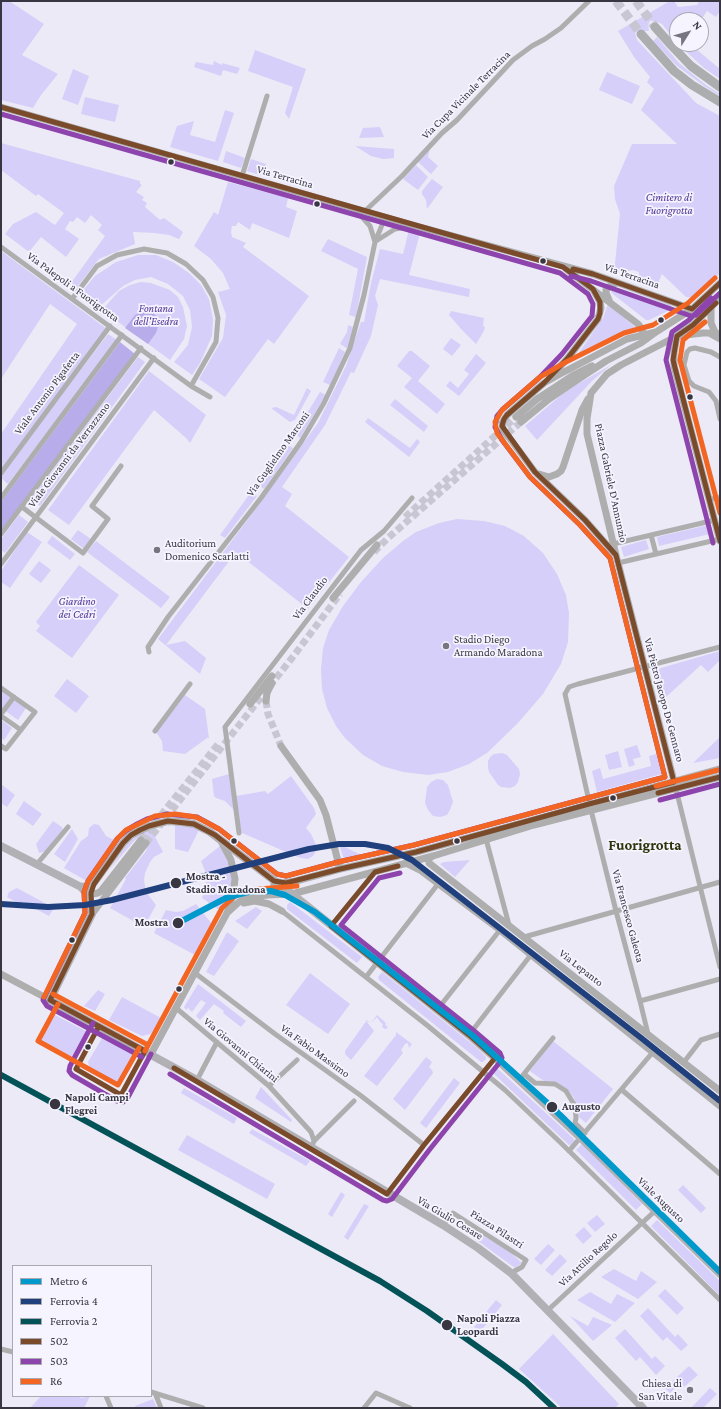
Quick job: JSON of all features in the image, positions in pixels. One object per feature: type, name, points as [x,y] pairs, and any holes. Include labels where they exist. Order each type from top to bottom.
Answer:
[{"type":"highway","points":[[655,26],[671,46],[691,66],[720,87]]},
{"type":"highway","points":[[641,34],[674,71],[692,85],[720,102]]},
{"type":"main road","name":"Via Terracina","points":[[1,107],[365,212],[593,274],[692,309]]},
{"type":"main road","name":"Via Terracina","points":[[563,267],[638,324],[642,329],[643,334]]},
{"type":"main road","points":[[609,301],[606,290],[612,284],[616,283]]},
{"type":"main road","points":[[519,420],[606,361],[641,343],[692,309],[720,283]]},
{"type":"main road","points":[[544,383],[567,359],[598,319],[600,313],[600,302],[593,289]]},
{"type":"main road","points":[[720,298],[693,325],[677,336],[674,352],[674,366],[714,499],[715,520],[720,540]]},
{"type":"main road","points":[[711,307],[711,323],[720,338]]},
{"type":"main road","points":[[544,383],[569,368],[627,339],[656,332]]},
{"type":"main road","points":[[677,336],[709,333],[720,338]]},
{"type":"main road","points":[[641,343],[643,334]]},
{"type":"main road","name":"Piazza Gabriele D'Annunzio","points":[[616,554],[588,434],[587,418],[591,393],[606,374],[677,336]]},
{"type":"main road","name":"Piazza Gabriele D'Annunzio","points":[[544,383],[507,415],[502,423],[502,426],[535,472],[585,520],[616,554]]},
{"type":"main road","points":[[535,472],[549,477],[561,471],[582,410],[591,393]]},
{"type":"main road","name":"Via Claudio","points":[[333,598],[377,545]]},
{"type":"main road","name":"Via Pietro Jacopo De Gennaro","points":[[616,554],[675,786]]},
{"type":"main road","points":[[250,704],[272,679],[266,693],[266,701]]},
{"type":"main road","points":[[281,746],[320,800],[326,816],[340,868]]},
{"type":"main road","points":[[675,786],[720,769]]},
{"type":"main road","points":[[267,895],[274,889],[274,881],[282,883],[301,880],[340,868],[416,852],[675,786],[720,777]]},
{"type":"main road","points":[[230,910],[248,897],[305,891],[433,856],[590,807]]},
{"type":"main road","name":"Viale Augusto","points":[[96,880],[123,843],[131,835],[149,826],[168,821],[182,822],[199,826],[215,835],[378,962],[469,1035],[495,1058],[522,1076],[720,1274]]},
{"type":"main road","points":[[150,1054],[230,910],[235,887],[234,870],[226,849],[215,835]]},
{"type":"main road","points":[[1,974],[50,1000],[92,914],[108,888],[143,841]]},
{"type":"main road","points":[[1,846],[91,893],[98,893],[108,888]]},
{"type":"main road","name":"Via Lepanto","points":[[433,856],[429,858],[429,863],[720,1091]]},
{"type":"main road","name":"Via Lepanto","points":[[406,863],[420,870],[500,930],[530,956],[720,1106]]},
{"type":"main road","points":[[81,887],[89,886],[96,880]]},
{"type":"main road","points":[[92,914],[91,893],[96,880]]},
{"type":"main road","points":[[282,911],[281,900],[301,880]]},
{"type":"main road","points":[[81,887],[88,897],[92,914]]},
{"type":"main road","points":[[305,891],[302,896],[306,905]]},
{"type":"main road","points":[[230,910],[244,903],[254,901],[269,904],[282,911]]},
{"type":"main road","points":[[510,938],[516,931]]},
{"type":"main road","name":"Via Giulio Cesare","points":[[50,1000],[313,1144],[387,1194],[443,1225],[478,1248],[511,1273],[643,1408]]},
{"type":"main road","points":[[648,1034],[653,1052]]},
{"type":"street","name":"Via Cupa Vicinale Terracina","points":[[365,212],[402,176],[442,133],[458,119],[513,60],[561,28],[589,1]]},
{"type":"street","points":[[242,176],[267,96]]},
{"type":"street","points":[[355,209],[370,226],[375,242],[395,229],[416,226]]},
{"type":"street","name":"Via Guglielmo Marconi","points":[[149,652],[148,647],[168,617],[261,498],[301,442],[324,403],[350,348],[364,295],[375,242],[382,225],[382,216]]},
{"type":"street","name":"Via Palepoli a Fuorigrotta","points":[[1,247],[191,386],[210,397]]},
{"type":"street","points":[[72,299],[97,266],[117,255],[144,249],[167,253],[186,264],[203,280],[213,297],[218,318],[216,342],[191,386]]},
{"type":"street","name":"Viale Antonio Pigafetta","points":[[1,473],[110,326]]},
{"type":"street","points":[[2,494],[122,335]]},
{"type":"street","points":[[1,534],[140,348]]},
{"type":"street","points":[[720,357],[711,352],[695,348],[690,349],[687,352],[684,365],[689,381],[694,386],[709,392],[716,401],[720,419]]},
{"type":"street","name":"Viale Giovanni da Verrazzano","points":[[1,564],[154,358]]},
{"type":"street","points":[[22,507],[83,553],[108,519],[92,506],[120,466]]},
{"type":"street","name":"Via Claudio","points":[[239,833],[225,727],[361,550],[384,530],[412,498]]},
{"type":"street","points":[[613,544],[715,520]]},
{"type":"street","points":[[651,535],[656,554]]},
{"type":"street","points":[[618,563],[720,540]]},
{"type":"street","points":[[644,667],[720,647]]},
{"type":"street","name":"Via Francesco Galeota","points":[[644,667],[569,687],[566,690],[565,698],[590,807],[648,1034]]},
{"type":"street","points":[[155,731],[190,684]]},
{"type":"street","points":[[1,688],[34,712],[6,749],[1,746]]},
{"type":"street","points":[[14,697],[1,715],[21,730]]},
{"type":"street","name":"Via Pietro Jacopo De Gennaro","points":[[675,786],[720,967]]},
{"type":"street","points":[[38,864],[68,826]]},
{"type":"street","points":[[486,839],[509,926]]},
{"type":"street","points":[[332,926],[375,872]]},
{"type":"street","points":[[524,937],[720,882]]},
{"type":"street","points":[[366,977],[438,884]]},
{"type":"street","points":[[282,911],[440,1035],[510,1095],[643,1223],[720,1300]]},
{"type":"street","points":[[437,1010],[500,930]]},
{"type":"street","points":[[469,1035],[530,956]]},
{"type":"street","name":"Via Fabio Massimo","points":[[195,973],[275,1034],[360,1095],[424,1145]]},
{"type":"street","points":[[640,1001],[720,979]]},
{"type":"street","name":"Via Giovanni Chiarini","points":[[176,1008],[269,1086],[311,1132],[313,1144]]},
{"type":"street","points":[[684,1062],[701,1040],[720,1034]]},
{"type":"street","points":[[553,1038],[522,1076],[535,1083],[555,1084],[566,1091],[575,1106],[575,1123],[583,1136]]},
{"type":"street","points":[[197,1080],[217,1042]]},
{"type":"street","points":[[569,1151],[653,1052]]},
{"type":"street","points":[[387,1194],[424,1145],[495,1058]]},
{"type":"street","points":[[269,1086],[297,1060]]},
{"type":"street","points":[[622,1090],[720,1174]]},
{"type":"street","points":[[313,1144],[354,1101]]},
{"type":"street","name":"Via Attilio Regolo","points":[[547,1311],[656,1210]]},
{"type":"street","name":"Piazza Pilastri","points":[[443,1225],[453,1213],[526,1260],[522,1267],[511,1273]]},
{"type":"street","points":[[1,1349],[12,1352]]},
{"type":"street","points":[[153,1392],[161,1408]]},
{"type":"street","points":[[153,1392],[204,1408]]},
{"type":"street","points":[[364,1408],[376,1393],[410,1408]]},
{"type":"street","points":[[106,1397],[111,1408]]},
{"type":"green space","points":[[1,1],[9,1],[44,24],[22,55],[58,74],[41,95],[33,108],[1,100]]},
{"type":"green space","name":"Cimitero di Fuorigrotta","points":[[670,1],[674,1],[678,7],[697,5],[699,1],[720,1],[720,11],[716,17],[707,11],[669,12],[669,33],[662,24],[655,21],[650,21],[648,25],[649,31],[638,31],[635,33],[637,40],[696,103],[720,116],[720,273],[695,298],[686,297],[662,274],[658,283],[639,278],[639,272],[633,270],[614,273],[620,214],[615,199],[614,186],[632,144],[677,144],[641,110],[654,89],[647,82],[650,77],[634,57],[618,31]]},
{"type":"green space","points":[[657,37],[679,63],[706,85],[720,94],[720,96],[677,66],[653,41]]},
{"type":"green space","points":[[255,50],[306,69],[289,119],[285,113],[293,87],[248,71]]},
{"type":"green space","points":[[687,52],[700,52],[720,69],[720,79],[704,68]]},
{"type":"green space","points":[[214,61],[222,65],[222,63],[240,68],[237,74],[223,70],[221,76],[194,67],[196,62],[213,65]]},
{"type":"green space","points":[[73,69],[89,76],[78,105],[62,99]]},
{"type":"green space","points":[[607,72],[640,86],[632,104],[599,90]]},
{"type":"green space","points":[[85,97],[119,105],[115,122],[81,114]]},
{"type":"green space","points":[[225,110],[234,113],[218,161],[170,147],[177,126],[194,121],[190,135],[215,142]]},
{"type":"green space","points":[[380,127],[384,137],[359,138],[363,128]]},
{"type":"green space","points":[[1,143],[140,181],[140,184],[142,185],[136,192],[144,197],[142,200],[147,203],[145,207],[160,220],[164,218],[183,232],[179,239],[169,235],[133,232],[135,244],[99,259],[77,287],[71,283],[105,236],[98,230],[102,225],[91,215],[85,223],[77,217],[73,222],[70,221],[65,229],[79,239],[66,257],[41,237],[29,252],[5,234],[13,224],[36,212],[55,225],[64,213],[38,194],[36,196],[1,170]]},
{"type":"green space","points":[[355,146],[394,149],[394,158],[383,159],[371,156]]},
{"type":"green space","points":[[430,148],[428,157],[438,166],[431,174],[418,162]]},
{"type":"green space","points":[[226,151],[245,158],[241,168],[223,162]]},
{"type":"green space","points":[[251,159],[266,164],[263,176],[247,171]]},
{"type":"green space","points":[[416,165],[428,177],[418,190],[403,179]]},
{"type":"green space","points":[[432,179],[443,187],[427,209],[426,200],[422,194],[422,191]]},
{"type":"green space","points":[[228,182],[288,198],[286,207],[297,211],[289,238],[252,223],[250,230],[238,222],[236,226],[232,226],[232,237],[246,243],[243,247],[309,296],[274,344],[268,339],[225,397],[199,379],[223,338],[226,315],[218,292],[230,289],[223,273],[211,259],[194,246],[214,212],[218,215]]},
{"type":"green space","points":[[409,230],[420,233],[409,275],[470,289],[469,297],[380,279],[375,296],[378,305],[371,336],[354,373],[351,372],[325,425],[282,487],[292,494],[285,506],[349,557],[308,609],[236,552],[166,645],[185,641],[206,658],[200,674],[158,639],[318,423],[346,366],[361,322],[364,322],[371,283],[380,249],[403,254]]},
{"type":"green space","points":[[328,239],[367,257],[356,317],[349,315],[358,269],[321,251]]},
{"type":"green space","points":[[1,251],[107,329],[19,451],[108,334],[117,340],[8,484],[1,478],[1,474],[4,470],[1,468],[1,434],[77,324],[50,304],[1,379]]},
{"type":"green space","points":[[138,255],[156,255],[173,262],[189,273],[201,285],[209,299],[213,319],[212,336],[200,363],[192,375],[174,362],[188,345],[192,327],[190,310],[183,296],[168,284],[151,277],[135,280],[123,286],[98,308],[79,295],[95,276],[116,262]]},
{"type":"green space","name":"Fontana dell'Esedra","points":[[141,282],[151,283],[170,290],[178,297],[183,307],[187,326],[184,339],[170,360],[102,310],[119,291],[130,285]]},
{"type":"green space","points":[[615,287],[671,305],[672,309],[646,320],[611,292]]},
{"type":"green space","points":[[608,304],[636,328],[576,357],[603,318]]},
{"type":"green space","points":[[451,311],[484,318],[484,331],[476,344],[449,315]]},
{"type":"green space","points":[[348,325],[353,327],[348,349],[340,344],[347,332]]},
{"type":"green space","points":[[451,338],[461,345],[452,356],[443,349]]},
{"type":"green space","points":[[339,348],[345,352],[330,385],[323,382]]},
{"type":"green space","points":[[409,351],[412,351],[430,366],[418,381],[445,404],[437,414],[404,387],[412,378],[397,366]]},
{"type":"green space","points":[[476,354],[486,363],[459,396],[446,386],[450,381],[458,388],[469,374],[464,370]]},
{"type":"green space","points":[[138,357],[145,362],[40,506],[31,499]]},
{"type":"green space","points":[[611,365],[592,381],[537,440],[525,426],[560,396]]},
{"type":"green space","points":[[149,371],[206,415],[190,443],[154,410],[69,525],[48,510]]},
{"type":"green space","points":[[307,388],[311,391],[295,420],[290,422],[271,408],[276,407],[294,415]]},
{"type":"green space","points":[[320,392],[326,395],[300,438],[295,433]]},
{"type":"green space","points":[[395,399],[428,426],[424,432],[390,405]]},
{"type":"green space","points":[[368,418],[410,448],[417,439],[420,442],[409,457],[365,422]]},
{"type":"green space","points":[[286,444],[293,448],[264,489],[257,484]]},
{"type":"green space","points":[[251,492],[257,496],[225,538],[220,535]]},
{"type":"green space","points":[[19,515],[28,522],[5,553],[1,550],[1,539]]},
{"type":"green space","name":"Stadio Diego Armando Maradona","points":[[457,519],[484,521],[505,526],[524,536],[543,553],[557,574],[566,595],[569,613],[568,642],[561,664],[543,694],[517,724],[487,753],[469,764],[448,772],[428,775],[403,772],[382,766],[363,755],[345,738],[336,726],[327,708],[322,689],[321,669],[323,648],[329,630],[343,606],[361,582],[383,558],[416,532],[439,523]]},
{"type":"green space","points":[[708,525],[710,534],[659,546],[657,537]]},
{"type":"green space","points":[[78,530],[91,539],[84,549],[71,539]]},
{"type":"green space","points":[[27,532],[42,542],[10,588],[1,582],[1,571]]},
{"type":"green space","points":[[52,536],[75,554],[70,560],[47,543]]},
{"type":"green space","points":[[646,540],[649,549],[624,557],[621,547]]},
{"type":"green space","points":[[96,541],[170,597],[161,608],[87,552]]},
{"type":"green space","points":[[39,561],[51,570],[41,583],[29,574]]},
{"type":"green space","name":"Giardino dei Cedri","points":[[79,565],[119,595],[72,658],[36,631],[40,626],[36,622]]},
{"type":"green space","points":[[720,651],[720,660],[708,672],[701,665],[665,698],[661,696],[654,670]]},
{"type":"green space","points":[[67,679],[89,696],[76,713],[54,696]]},
{"type":"green space","points":[[1,690],[26,708],[18,720],[1,708]]},
{"type":"green space","points":[[185,695],[205,709],[209,738],[185,754],[163,751],[162,741],[156,732]]},
{"type":"green space","points":[[1,720],[12,728],[4,740],[1,738]]},
{"type":"green space","points":[[720,737],[720,758],[693,763]]},
{"type":"green space","points":[[637,745],[641,757],[633,759],[635,765],[629,767],[624,749]]},
{"type":"green space","points":[[618,751],[622,767],[609,770],[605,755]]},
{"type":"green space","points":[[502,753],[507,755],[519,769],[520,774],[518,782],[515,786],[510,788],[501,787],[498,785],[488,768],[488,761],[490,757],[494,754]]},
{"type":"green space","points":[[660,753],[665,773],[597,792],[592,771],[600,768],[603,779],[651,766],[649,756]]},
{"type":"green space","points":[[229,774],[235,811],[225,801],[214,796],[212,779]]},
{"type":"green space","points":[[291,776],[314,808],[316,814],[306,828],[311,834],[316,845],[316,851],[313,856],[308,859],[293,855],[240,832],[236,796],[265,791],[268,794]]},
{"type":"green space","points":[[437,779],[443,780],[448,785],[453,802],[447,815],[440,817],[433,816],[425,803],[427,787],[431,782]]},
{"type":"green space","points":[[1,784],[15,795],[7,807],[1,803]]},
{"type":"green space","points":[[24,801],[42,814],[33,826],[16,814]]},
{"type":"green space","points":[[53,821],[62,827],[63,831],[47,851],[39,853],[36,844]]},
{"type":"green space","points":[[94,824],[99,825],[106,836],[116,841],[89,878],[85,880],[64,868],[81,841],[88,836],[89,828]]},
{"type":"green space","points":[[175,824],[188,826],[199,830],[188,852],[175,849]]},
{"type":"green space","points":[[72,829],[78,839],[65,862],[54,854]]},
{"type":"green space","points":[[151,829],[163,852],[154,857],[145,873],[144,880],[146,892],[156,905],[144,927],[110,908],[126,879],[125,878],[146,851],[146,843],[137,839],[134,841],[110,869],[126,846],[134,838]]},
{"type":"green space","points":[[339,844],[365,857],[346,861]]},
{"type":"green space","points":[[220,846],[229,864],[232,880],[229,897],[222,912],[202,898],[207,878],[201,861]]},
{"type":"green space","points":[[470,860],[455,877],[440,864],[444,862]]},
{"type":"green space","points":[[17,888],[54,908],[49,916],[23,902],[21,905],[7,897],[9,892]]},
{"type":"green space","points":[[290,902],[362,957],[357,963],[287,909],[287,905]]},
{"type":"green space","points":[[196,904],[212,924],[195,955],[154,933],[166,910],[176,912],[183,911]]},
{"type":"green space","points":[[256,907],[262,911],[247,929],[235,921]]},
{"type":"green space","points":[[227,932],[239,941],[214,976],[206,972]]},
{"type":"green space","points":[[382,972],[477,1048],[486,1057],[486,1059],[481,1062],[379,980],[378,977]]},
{"type":"green space","points":[[310,973],[350,1004],[328,1034],[286,1005]]},
{"type":"green space","points":[[198,984],[246,1021],[241,1027],[214,1004],[200,1020],[196,1016],[206,1003],[201,1000],[192,1012],[188,1008],[186,1010],[184,1007]]},
{"type":"green space","points":[[98,990],[105,994],[95,1011],[84,1006]]},
{"type":"green space","points":[[122,997],[161,1018],[154,1031],[150,1034],[142,1036],[109,1020]]},
{"type":"green space","points":[[53,1014],[86,1031],[73,1058],[40,1040]]},
{"type":"green space","points":[[377,1015],[386,1023],[385,1024],[388,1028],[385,1029],[382,1027],[383,1024],[377,1017],[371,1023]]},
{"type":"green space","points":[[367,1020],[371,1023],[367,1021],[374,1031],[351,1060],[345,1054],[345,1051]]},
{"type":"green space","points":[[396,1032],[412,1044],[409,1048],[408,1043],[405,1044],[401,1050],[403,1053],[377,1086],[364,1076],[396,1035]]},
{"type":"green space","points":[[102,1038],[134,1054],[120,1081],[116,1082],[89,1066],[88,1062]]},
{"type":"green space","points":[[553,1041],[613,1089],[586,1123],[579,1117],[574,1098],[569,1091],[553,1082],[544,1081],[530,1071]]},
{"type":"green space","points":[[426,1057],[432,1062],[429,1067],[433,1073],[405,1110],[393,1099]]},
{"type":"green space","points":[[497,1068],[573,1138],[575,1141],[571,1146],[493,1073]]},
{"type":"green space","points":[[454,1078],[460,1083],[426,1128],[420,1123]]},
{"type":"green space","points":[[261,1087],[292,1120],[291,1122],[255,1098]]},
{"type":"green space","points":[[184,1088],[237,1118],[234,1124],[181,1093]]},
{"type":"green space","points":[[252,1129],[310,1161],[306,1166],[249,1133]]},
{"type":"green space","points":[[187,1135],[275,1184],[267,1199],[178,1150]]},
{"type":"green space","points":[[582,1144],[642,1204],[636,1210],[576,1150]]},
{"type":"green space","points":[[683,1185],[706,1208],[701,1213],[678,1190]]},
{"type":"green space","points":[[341,1192],[345,1195],[332,1217],[328,1214]]},
{"type":"green space","points":[[364,1204],[369,1206],[348,1240],[344,1237]]},
{"type":"green space","points":[[597,1215],[605,1224],[595,1232],[587,1223]]},
{"type":"green space","points":[[454,1219],[508,1250],[522,1263],[515,1268],[452,1222]]},
{"type":"green space","points":[[657,1220],[720,1281],[720,1296],[651,1226]]},
{"type":"green space","points":[[584,1227],[592,1236],[583,1244],[575,1235]]},
{"type":"green space","points":[[548,1244],[555,1250],[541,1265],[534,1259]]},
{"type":"green space","points":[[560,1254],[567,1261],[552,1276],[545,1270]]},
{"type":"green space","points":[[614,1269],[636,1281],[641,1271],[657,1282],[638,1299],[601,1277]]},
{"type":"green space","points":[[665,1289],[684,1308],[677,1315],[658,1296]]},
{"type":"green space","points":[[590,1292],[611,1304],[617,1294],[635,1303],[615,1322],[577,1300]]},
{"type":"green space","points":[[496,1300],[502,1305],[480,1332],[474,1327]]},
{"type":"green space","points":[[648,1308],[675,1337],[678,1334],[688,1345],[681,1351],[667,1337],[663,1341],[640,1316]]},
{"type":"green space","points":[[570,1316],[588,1326],[593,1317],[612,1325],[593,1341]]},
{"type":"green space","points":[[625,1329],[652,1359],[655,1356],[665,1366],[656,1375],[640,1357],[636,1361],[615,1338]]},
{"type":"green space","points":[[553,1334],[619,1404],[615,1408],[562,1408],[519,1369]]},
{"type":"green space","points":[[689,1366],[698,1375],[684,1387],[680,1383],[670,1393],[665,1388]]},
{"type":"green space","points":[[710,1388],[717,1394],[703,1408],[691,1408]]},
{"type":"green space","points":[[40,1397],[90,1397],[84,1408],[30,1408]]},
{"type":"green space","points":[[153,1399],[157,1408],[135,1408],[135,1406]]},
{"type":"shaded area","name":"Fontana dell'Esedra","points":[[143,311],[152,312],[156,316],[159,323],[156,333],[148,344],[125,328],[135,315]]},
{"type":"shaded area","points":[[120,342],[135,354],[1,531],[1,502]]},
{"type":"tunnel","points":[[616,1],[641,34]]},
{"type":"tunnel","points":[[636,1],[655,27]]},
{"type":"tunnel","points":[[405,517],[516,417]]},
{"type":"tunnel","points":[[374,552],[388,538],[521,422]]},
{"type":"tunnel","points":[[146,843],[292,658],[340,594]]},
{"type":"tunnel","points":[[266,701],[268,714],[281,746]]},
{"type":"tunnel","points":[[141,840],[219,743]]},
{"type":"metro line","name":"6","points":[[178,923],[226,898],[248,892],[271,891],[285,895],[315,912],[472,1035],[553,1108],[720,1272]]},
{"type":"rail line","name":"4","points":[[1,904],[48,907],[85,905],[112,900],[309,849],[339,844],[365,844],[388,848],[412,860],[720,1101]]},
{"type":"rail line","name":"2","points":[[1,1075],[380,1281],[427,1311],[502,1364],[526,1382],[554,1408]]},
{"type":"transit line","name":"502","points":[[1,107],[563,267],[593,289],[600,302],[600,313],[598,319],[567,359],[544,383],[507,415],[502,426],[535,472],[585,520],[616,555],[674,782],[416,852],[286,883],[274,881],[215,835],[194,824],[168,821],[140,830],[131,835],[123,843],[94,884],[91,893],[92,914],[50,1000],[145,1051]]},
{"type":"transit line","name":"503","points":[[1,114],[560,273],[588,294],[593,304],[592,316],[562,354],[539,378],[502,410],[497,416],[495,427],[502,440],[530,477],[580,525],[610,558],[665,777],[414,845],[338,862],[286,876],[277,874],[219,829],[197,817],[167,814],[147,819],[137,824],[118,838],[88,881],[84,892],[85,913],[43,1000],[47,1006],[142,1057]]},
{"type":"transit line","name":"502","points":[[573,269],[593,274],[692,309],[720,283]]},
{"type":"transit line","name":"503","points":[[571,276],[591,281],[691,316],[696,315],[720,293]]},
{"type":"transit line","name":"R6","points":[[44,997],[85,913],[84,892],[88,881],[117,839],[126,830],[155,816],[175,814],[196,817],[219,829],[277,874],[286,876],[338,862],[414,845],[665,777],[610,558],[580,525],[530,477],[497,433],[495,422],[502,410],[540,377],[566,362],[624,333],[653,325],[688,303],[715,278]]},
{"type":"transit line","name":"503","points":[[711,298],[689,320],[672,332],[666,360],[713,543]]},
{"type":"transit line","name":"502","points":[[716,303],[693,325],[677,336],[673,360],[720,541]]},
{"type":"transit line","name":"R6","points":[[705,322],[683,340],[680,360],[720,513]]},
{"type":"transit line","name":"R6","points":[[656,786],[718,770]]},
{"type":"transit line","name":"502","points":[[658,793],[720,777]]},
{"type":"transit line","name":"503","points":[[660,800],[720,784]]},
{"type":"transit line","name":"502","points":[[174,1068],[387,1194],[424,1145],[495,1058],[469,1035],[331,926],[375,872],[398,866]]},
{"type":"transit line","name":"503","points":[[170,1074],[383,1200],[387,1201],[392,1199],[502,1058],[500,1053],[473,1030],[341,925],[379,878],[400,873]]},
{"type":"transit line","name":"R6","points":[[145,1051],[222,908],[235,896],[246,890],[297,886]]},
{"type":"transit line","name":"R6","points":[[53,994],[148,1045]]},
{"type":"transit line","name":"R6","points":[[58,1004],[38,1041],[118,1085],[139,1048]]},
{"type":"transit line","name":"503","points":[[93,1023],[70,1066],[69,1071],[72,1075],[117,1101],[123,1102],[127,1099],[151,1054]]},
{"type":"transit line","name":"502","points":[[99,1026],[76,1069],[121,1095],[145,1051]]},
{"type":"place","name":"Auditorium Domenico Scarlatti","points":[[157,550]]},
{"type":"place","name":"Stadio Diego Armando Maradona","points":[[446,646]]},
{"type":"place","name":"Mostra - Stadio Maradona","points":[[176,883]]},
{"type":"place","name":"Mostra","points":[[178,923]]},
{"type":"place","name":"Napoli Campi Flegrei","points":[[55,1104]]},
{"type":"place","name":"Augusto","points":[[552,1107]]},
{"type":"place","name":"Napoli Piazza Leopardi","points":[[447,1325]]},
{"type":"place","name":"Chiesa di San Vitale","points":[[690,1390]]},
{"type":"district","name":"Fuorigrotta","points":[[645,845]]}]
